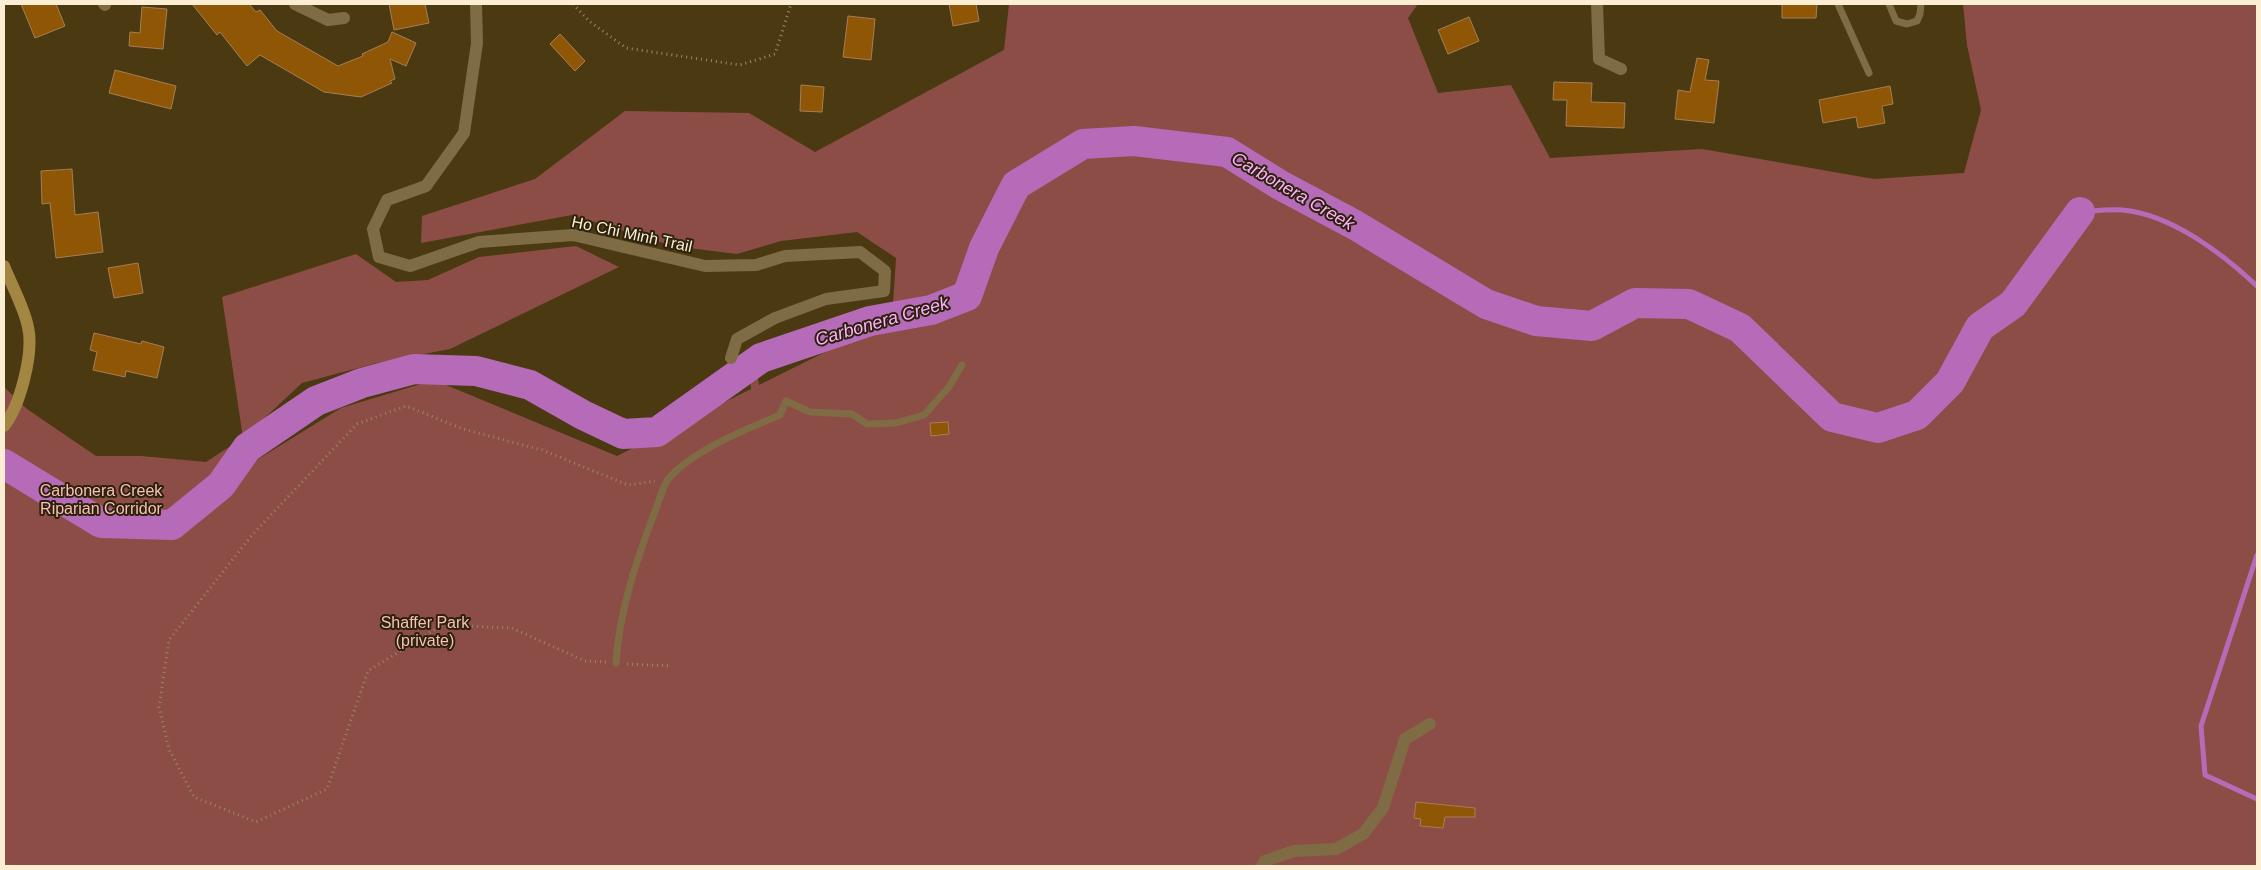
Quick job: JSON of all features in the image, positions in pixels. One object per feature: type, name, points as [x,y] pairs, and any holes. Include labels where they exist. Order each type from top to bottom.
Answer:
[{"type":"street","points":[[295,4],[328,20],[344,18]]},
{"type":"street","name":"Ho Chi Minh Trail","points":[[476,4],[477,43],[464,133],[426,186],[388,200],[374,229],[379,257],[410,266],[479,242],[573,235],[705,266],[756,265],[785,256],[860,252],[885,271],[884,290],[826,299],[774,318],[737,339],[731,358]]},
{"type":"street","points":[[1597,4],[1599,59],[1622,69]]},
{"type":"street","points":[[4,266],[28,328],[26,376],[10,418],[4,426]]},
{"type":"street","points":[[1262,866],[1264,861],[1294,851],[1336,849],[1363,834],[1383,808],[1405,739],[1430,724]]},
{"type":"lane","points":[[1838,4],[1869,74]]},
{"type":"lane","points":[[1889,4],[1896,21],[1908,24],[1917,21],[1921,4]]},
{"type":"lane","points":[[616,663],[617,636],[627,597],[667,479],[730,436],[780,414],[786,401],[810,412],[852,414],[867,424],[896,423],[924,415],[949,387],[962,365]]},
{"type":"path","points":[[573,4],[589,21],[626,48],[740,65],[775,54],[792,4]]},
{"type":"path","points":[[667,479],[628,485],[542,450],[463,429],[406,406],[357,424],[252,535],[169,640],[159,707],[169,749],[194,797],[256,822],[327,789],[368,671],[442,625],[512,628],[585,661],[672,666]]},
{"type":"green space","points":[[1009,4],[1418,4],[1408,18],[1438,93],[1511,85],[1550,158],[1702,149],[1874,179],[1964,173],[1981,110],[1967,45],[1963,4],[2257,4],[2257,866],[4,866],[4,387],[27,409],[96,456],[141,456],[206,462],[243,438],[247,466],[341,408],[434,380],[617,456],[751,389],[750,378],[757,373],[759,385],[892,319],[896,258],[857,232],[781,241],[737,254],[673,246],[572,215],[421,243],[422,216],[535,179],[625,111],[749,113],[815,152],[1004,50]]},
{"type":"green space","points":[[576,246],[619,267],[450,349],[377,363],[302,383],[243,438],[222,297],[356,254],[396,282],[428,280],[479,257]]},
{"type":"building","points":[[21,4],[56,4],[65,26],[35,38]]},
{"type":"building","points":[[192,4],[249,4],[256,12],[260,10],[277,31],[338,66],[363,56],[362,54],[388,42],[392,32],[416,43],[406,66],[390,59],[395,79],[390,81],[392,83],[361,97],[324,92],[260,55],[247,66],[220,32],[217,35]]},
{"type":"building","points":[[389,4],[425,4],[429,23],[394,30]]},
{"type":"building","points":[[949,4],[976,4],[979,21],[953,26]]},
{"type":"building","points":[[1782,4],[1817,4],[1816,18],[1782,18]]},
{"type":"building","points":[[142,7],[167,9],[163,49],[129,46],[130,32],[140,33]]},
{"type":"building","points":[[848,16],[875,19],[871,60],[843,57]]},
{"type":"building","points":[[1469,17],[1479,41],[1448,54],[1438,30]]},
{"type":"building","points":[[560,34],[585,61],[575,71],[550,44]]},
{"type":"building","points":[[1697,58],[1709,60],[1705,80],[1719,81],[1714,123],[1675,119],[1678,90],[1690,92]]},
{"type":"building","points":[[115,70],[176,86],[171,109],[109,93]]},
{"type":"building","points":[[1554,82],[1592,83],[1591,102],[1625,103],[1624,128],[1566,126],[1567,100],[1553,100]]},
{"type":"building","points":[[801,85],[824,87],[822,112],[800,111]]},
{"type":"building","points":[[1890,86],[1893,104],[1882,106],[1885,123],[1858,128],[1856,117],[1823,123],[1819,100]]},
{"type":"building","points":[[72,169],[75,215],[98,212],[103,252],[56,258],[50,203],[42,204],[41,171]]},
{"type":"building","points":[[138,263],[143,293],[114,298],[108,268]]},
{"type":"building","points":[[94,333],[141,344],[142,341],[164,347],[157,378],[126,371],[125,377],[93,370],[97,352],[90,350]]},
{"type":"building","points":[[948,422],[949,434],[931,436],[930,423]]},
{"type":"building","points":[[1416,802],[1475,808],[1475,817],[1445,817],[1443,828],[1420,826],[1421,819],[1414,818]]},
{"type":"waterway","name":"Carbonera Creek","points":[[4,464],[101,523],[172,525],[221,485],[247,448],[316,401],[362,383],[414,369],[476,371],[530,385],[583,415],[623,434],[657,432],[761,358],[870,321],[931,310],[967,296],[984,248],[1016,185],[1083,144],[1134,141],[1227,152],[1280,185],[1355,225],[1486,304],[1536,321],[1592,326],[1635,303],[1689,304],[1740,328],[1832,417],[1878,428],[1917,415],[1950,382],[1980,327],[2013,304],[2080,212]]},
{"type":"waterway","name":"Carbonera Creek","points":[[2080,212],[2122,210],[2159,219],[2195,237],[2228,261],[2257,286]]},
{"type":"waterway","name":"Carbonera Creek","points":[[2257,555],[2201,726],[2205,775],[2257,799]]},
{"type":"park label","name":"Carbonera Creek Riparian Corridor","points":[[101,499]]},
{"type":"park label","name":"Shaffer Park (private)","points":[[425,631]]}]
